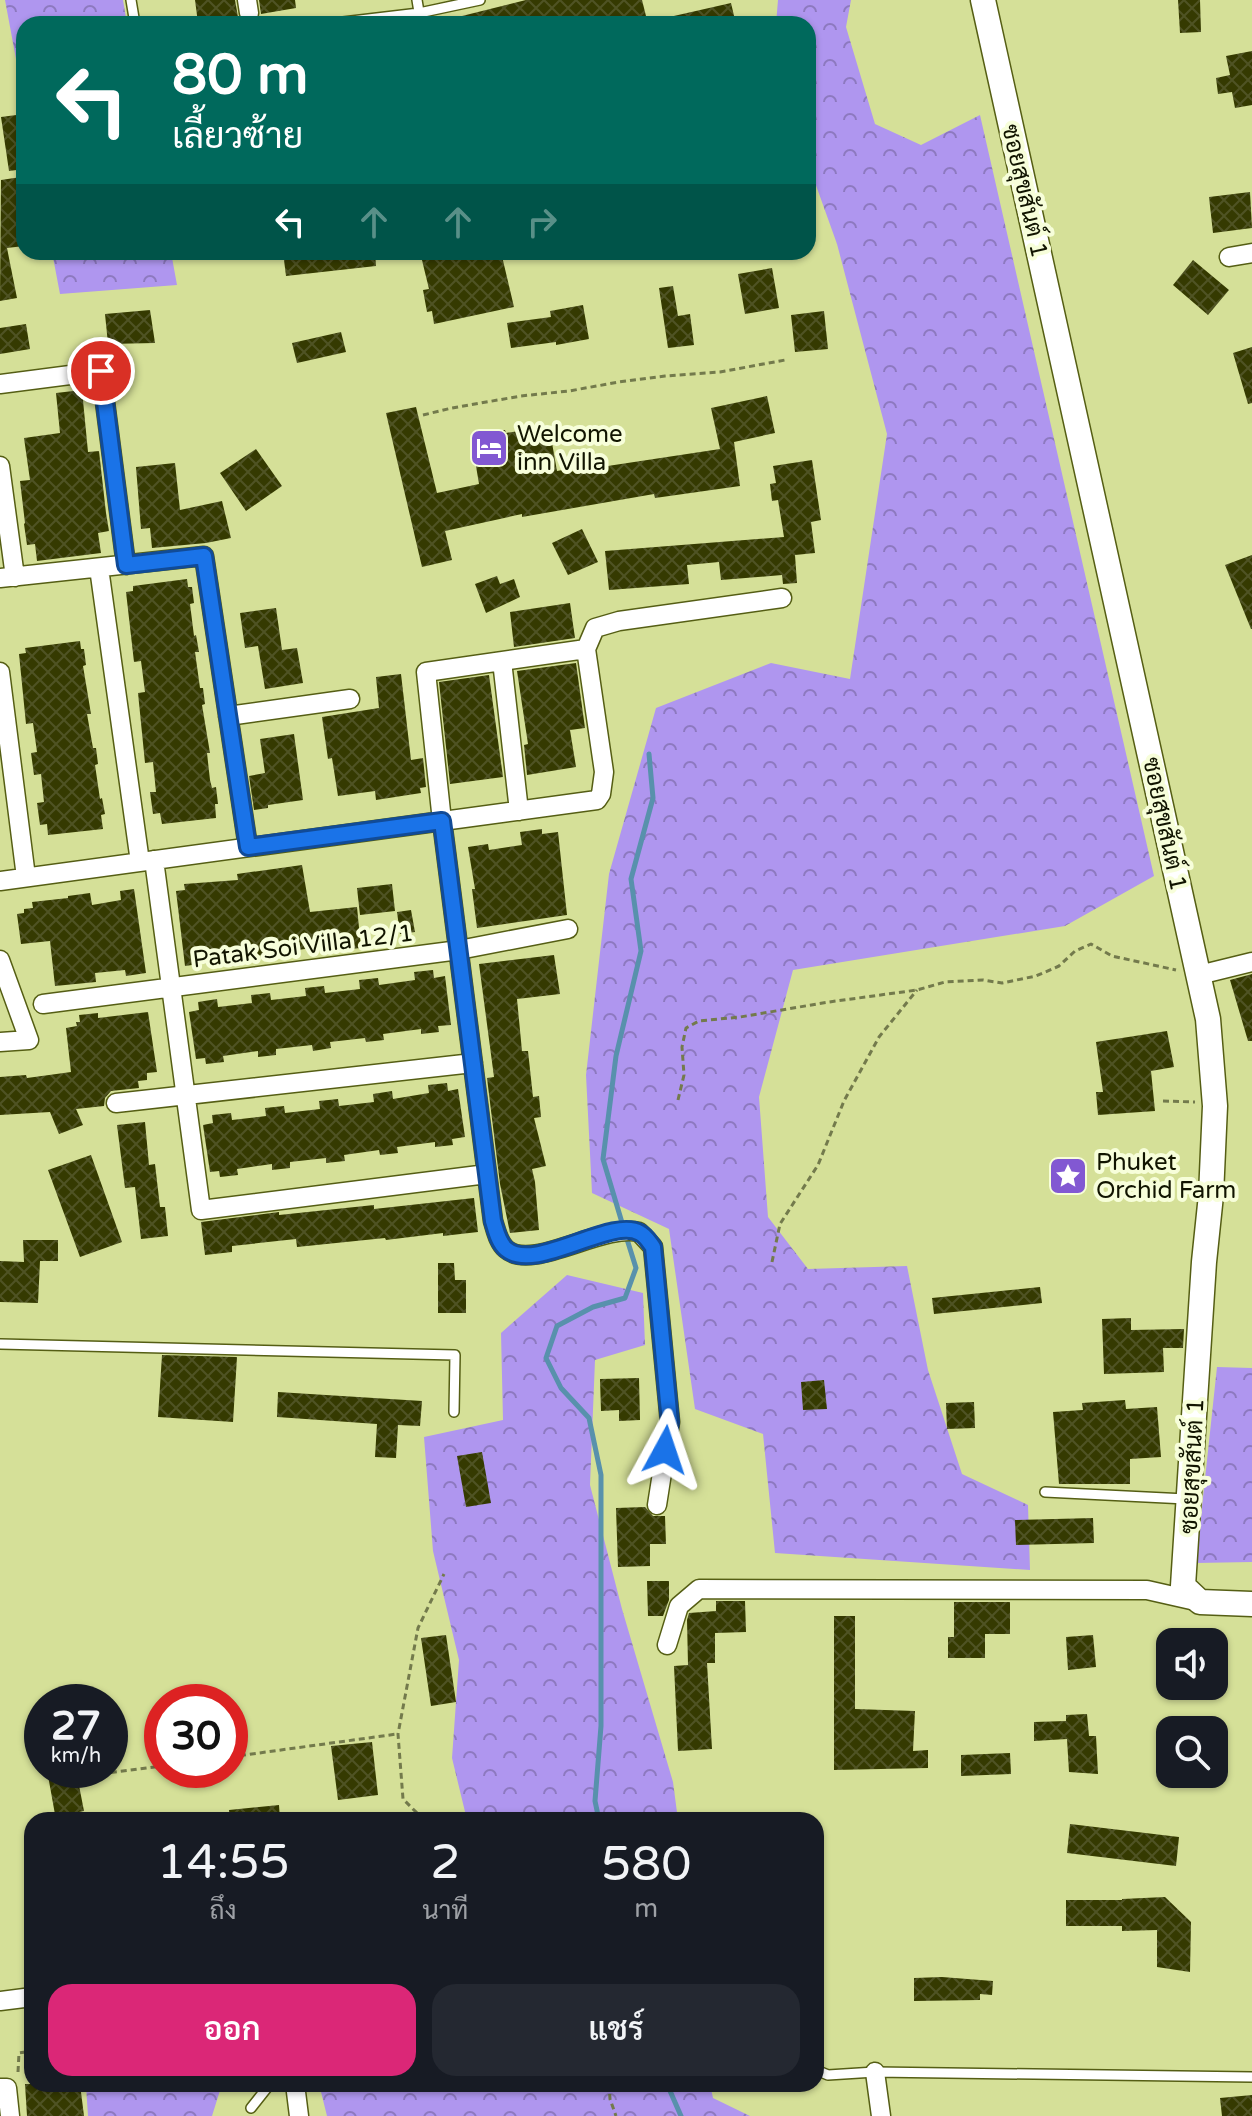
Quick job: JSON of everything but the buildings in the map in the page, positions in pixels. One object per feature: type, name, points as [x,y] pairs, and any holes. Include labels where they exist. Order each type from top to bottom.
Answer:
[{"type":"street","name":"ซอยสุขสันต์ 1","points":[[983,0],[1208,1019],[1215,1106],[1183,1586],[1200,1602]]},
{"type":"street","points":[[1229,257],[1252,253]]},
{"type":"street","points":[[0,384],[101,371],[126,565]]},
{"type":"street","points":[[0,466],[8,578],[204,556],[248,847]]},
{"type":"street","points":[[99,568],[171,988],[201,1210],[487,1174]]},
{"type":"street","points":[[0,881],[597,800],[601,794],[604,772],[586,649],[595,628],[619,621],[782,598]]},
{"type":"street","points":[[586,649],[426,672],[493,1221],[498,1237],[507,1250],[520,1255],[538,1255],[627,1230],[639,1232],[653,1247],[670,1422],[657,1505]]},
{"type":"street","points":[[502,661],[519,811]]},
{"type":"street","points":[[0,672],[26,877]]},
{"type":"street","points":[[228,716],[350,699]]},
{"type":"street","name":"Patak Soi Villa 12/1","points":[[43,1004],[459,950],[568,929]]},
{"type":"street","points":[[0,960],[3,979],[29,1040],[0,1042]]},
{"type":"street","points":[[1199,975],[1252,962]]},
{"type":"street","points":[[116,1103],[473,1063]]},
{"type":"street","points":[[667,1645],[679,1606],[699,1589],[1147,1590],[1200,1602],[1252,1604]]},
{"type":"street","points":[[0,2001],[24,1998]]},
{"type":"street","points":[[875,2072],[881,2116]]},
{"type":"street","points":[[4,2088],[10,2116]]},
{"type":"street","points":[[296,2092],[299,2116]]},
{"type":"lane","points":[[429,16],[480,0]]},
{"type":"lane","points":[[0,1344],[455,1355],[454,1412]]},
{"type":"lane","points":[[1045,1492],[1190,1499]]},
{"type":"lane","points":[[824,2073],[1252,2077]]},
{"type":"lane","points":[[251,2108],[264,2092]]},
{"type":"path","points":[[423,415],[521,396],[650,378],[720,372],[785,360]]},
{"type":"path","points":[[678,1100],[684,1075],[682,1047],[686,1028],[699,1021],[917,990],[945,982],[983,980],[1002,983],[1036,976],[1059,966],[1075,951],[1091,944],[1112,956],[1199,975]]},
{"type":"path","points":[[772,1262],[780,1224],[818,1165],[844,1101],[879,1037],[917,990]]},
{"type":"path","points":[[1163,1101],[1194,1101],[1215,1106]]},
{"type":"path","points":[[416,1812],[403,1799],[398,1734],[418,1628],[444,1574]]},
{"type":"path","points":[[248,1755],[398,1734]]},
{"type":"path","points":[[4,2088],[17,2077],[19,2053],[24,2052]]},
{"type":"path","points":[[610,2092],[616,2116]]},
{"type":"green space","points":[[5,0],[123,0],[126,16],[16,16],[16,59]]},
{"type":"green space","points":[[778,0],[851,0],[846,27],[875,124],[921,145],[980,115],[1154,876],[1065,926],[793,970],[759,1097],[768,1217],[808,1269],[907,1266],[928,1370],[962,1474],[1028,1505],[1030,1570],[775,1553],[763,1434],[695,1409],[669,1229],[592,1193],[586,1075],[609,874],[656,708],[771,663],[850,679],[887,434],[837,244],[816,185],[816,16],[777,16]]},
{"type":"green space","points":[[54,260],[172,260],[177,285],[60,294]]},
{"type":"green space","points":[[567,1275],[643,1293],[645,1345],[595,1360],[590,1485],[622,1609],[673,1782],[677,1812],[465,1812],[452,1758],[459,1660],[433,1551],[424,1437],[503,1420],[501,1333]]},
{"type":"green space","points":[[1217,1367],[1252,1368],[1252,1562],[1196,1563]]},
{"type":"green space","points":[[86,2092],[220,2092],[212,2116],[88,2116]]},
{"type":"green space","points":[[321,2092],[712,2092],[713,2098],[750,2116],[327,2116]]},
{"type":"waterway","points":[[623,1226],[603,1159],[616,1056],[641,951],[631,879],[653,798],[649,754]]},
{"type":"waterway","points":[[597,1812],[595,1801],[601,1726],[601,1475],[589,1418],[561,1388],[546,1358],[557,1326],[593,1307],[625,1298],[636,1268],[626,1236]]},
{"type":"waterway","points":[[670,2092],[681,2116]]},
{"type":"place","name":"Welcome inn Villa","points":[[489,448]]},
{"type":"place","name":"Phuket Orchid Farm","points":[[1068,1176]]},
{"type":"route","points":[[101,371],[126,565],[204,556],[248,847],[442,821],[493,1221],[498,1237],[507,1250],[520,1255],[538,1255],[622,1230],[639,1232],[646,1238],[653,1247],[670,1422],[665,1450]]}]
